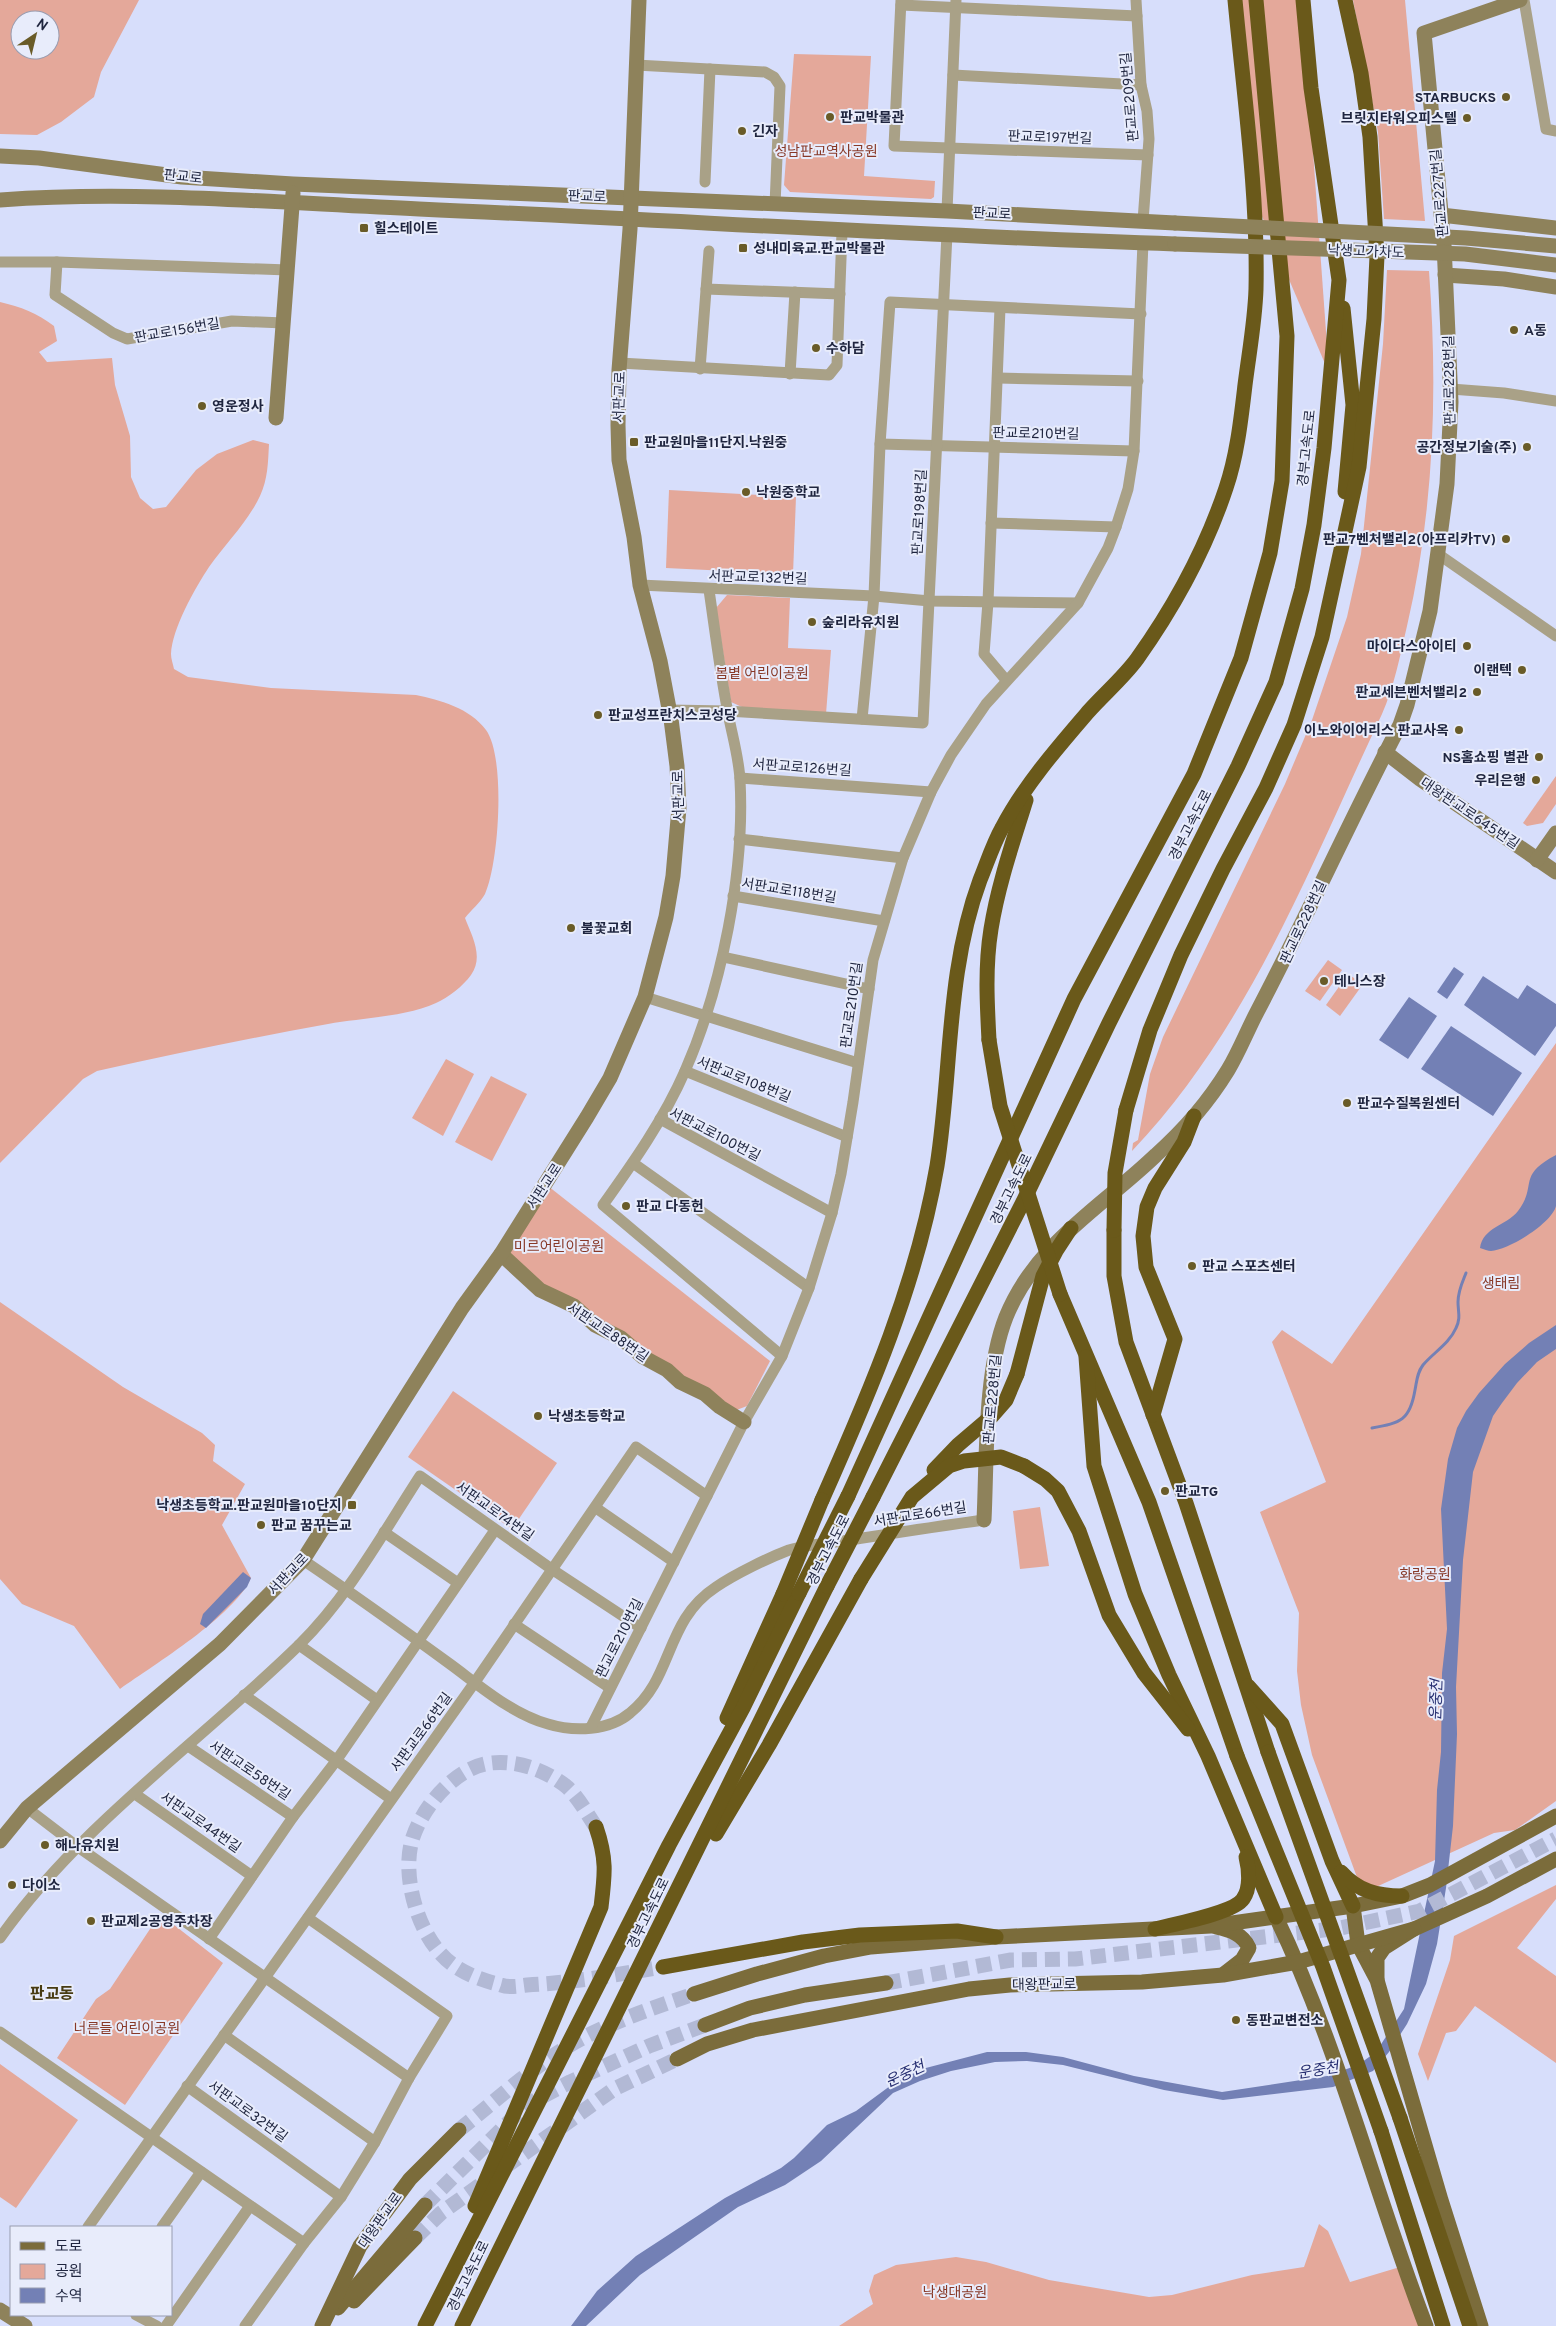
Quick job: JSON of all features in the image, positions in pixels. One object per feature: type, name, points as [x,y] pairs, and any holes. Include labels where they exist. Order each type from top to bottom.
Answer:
[{"type":"highway","points":[[669,1845],[782,1594],[862,1408],[903,1304],[924,1229],[937,1163],[954,994],[963,940],[979,883],[1002,828],[1033,779],[1090,710],[1135,662],[1169,608],[1202,549],[1228,485],[1241,420],[1256,291],[1252,194],[1235,0]]},
{"type":"highway","name":"경부고속도로","points":[[423,2326],[669,1845],[742,1708],[848,1496],[1074,999],[1194,774],[1241,658],[1265,572],[1282,482],[1287,336],[1256,0]]},
{"type":"highway","name":"경부고속도로","points":[[462,2326],[828,1586],[1023,1202],[1238,766],[1276,682],[1302,589],[1314,525],[1324,448],[1339,280],[1311,88],[1303,0]]},
{"type":"highway","points":[[1345,0],[1360,73],[1370,137],[1377,256],[1374,319],[1359,467],[1322,637],[1294,725],[1266,788],[1223,869],[1181,955],[1150,1030],[1126,1110],[1115,1173],[1114,1276],[1126,1342],[1186,1503],[1268,1752],[1400,2118],[1470,2326]]},
{"type":"highway","points":[[1338,561],[1353,406],[1339,280]]},
{"type":"highway","points":[[1033,779],[1003,874],[991,930],[986,986],[989,1040],[1000,1106],[1060,1294],[1149,1502],[1237,1756],[1323,1966],[1381,2131],[1443,2326]]},
{"type":"highway","points":[[1154,1415],[1175,1338],[1146,1267],[1143,1236],[1147,1207],[1155,1188],[1184,1142],[1194,1116]]},
{"type":"highway","points":[[659,1928],[769,1745],[861,1579],[912,1497],[958,1445],[992,1416],[1006,1400],[1016,1374],[1043,1276],[1071,1228]]},
{"type":"highway","points":[[1086,1357],[1094,1466],[1135,1594],[1169,1675],[1240,1828],[1276,1917]]},
{"type":"highway","points":[[912,1497],[949,1466],[964,1461],[1001,1457],[1024,1466],[1045,1479],[1058,1491],[1079,1531],[1109,1615],[1144,1673],[1208,1756]]},
{"type":"highway","points":[[1243,1679],[1282,1724],[1332,1860],[1353,1906]]},
{"type":"highway","points":[[423,2326],[503,2143],[601,1907],[605,1874],[604,1852],[596,1827]]},
{"type":"highway","points":[[1155,1930],[1232,1909],[1244,1898],[1248,1883],[1248,1866],[1240,1828]]},
{"type":"highway","points":[[1332,1860],[1346,1878],[1366,1892],[1383,1896],[1402,1896]]},
{"type":"highway","points":[[663,1967],[803,1942],[860,1935],[957,1931],[996,1937]]},
{"type":"main road","points":[[694,1994],[757,1974],[824,1956],[871,1947],[996,1937],[1212,1926],[1353,1906],[1402,1896],[1430,1885],[1556,1816]]},
{"type":"main road","name":"대왕판교로","points":[[677,2059],[707,2044],[753,2030],[970,1989],[1003,1985],[1142,1982],[1223,1974],[1298,1962],[1358,1944],[1396,1938],[1487,1896],[1556,1859]]},
{"type":"main road","points":[[1353,1906],[1358,1944],[1378,1988],[1481,2326]]},
{"type":"main road","points":[[1276,1917],[1298,1962],[1357,2123],[1426,2326]]},
{"type":"main road","points":[[1212,1926],[1234,1932],[1246,1942],[1248,1948],[1242,1960],[1223,1974]]},
{"type":"main road","points":[[1378,1988],[1378,1958],[1384,1948],[1396,1938]]},
{"type":"main road","points":[[705,2026],[750,2008],[805,1995],[886,1983]]},
{"type":"main road","name":"대왕판교로","points":[[324,2326],[360,2246],[371,2230],[410,2179],[459,2130]]},
{"type":"main road","name":"대왕판교로","points":[[324,2326],[352,2289],[425,2205]]},
{"type":"main road","points":[[330,2326],[415,2238]]},
{"type":"street","points":[[631,197],[639,0]]},
{"type":"street","name":"판교로209번길","points":[[1136,0],[1141,85],[1148,124],[1148,155],[1143,221]]},
{"type":"street","name":"판교로227번길","points":[[1444,244],[1424,33],[1520,0]]},
{"type":"street","points":[[1524,0],[1546,129],[1556,131]]},
{"type":"street","name":"판교로197번길","points":[[1137,16],[956,3],[901,2],[894,146],[1148,155]]},
{"type":"street","points":[[947,211],[956,3]]},
{"type":"street","points":[[636,65],[765,72],[778,81],[780,86],[775,204]]},
{"type":"street","points":[[706,182],[710,69]]},
{"type":"street","points":[[953,75],[1141,85]]},
{"type":"street","name":"판교로","points":[[0,156],[64,161],[182,177],[293,184],[631,197],[1176,223]]},
{"type":"street","points":[[276,418],[293,184]]},
{"type":"street","name":"판교로","points":[[0,200],[39,197],[128,196],[630,218],[842,232],[947,234],[1175,244]]},
{"type":"street","name":"서판교로","points":[[0,1842],[27,1808],[220,1644],[303,1560],[462,1308],[500,1254],[570,1146],[610,1078],[645,997],[664,926],[673,876],[679,825],[678,766],[670,710],[660,661],[640,585],[620,460],[618,425],[620,363],[631,197]]},
{"type":"street","points":[[1441,215],[1556,228]]},
{"type":"street","name":"낙생고가차도","points":[[1176,223],[1466,238],[1556,246]]},
{"type":"street","points":[[706,289],[840,294],[842,232]]},
{"type":"street","name":"판교로198번길","points":[[862,719],[923,723],[947,234]]},
{"type":"street","name":"판교로210번길","points":[[591,1727],[744,1422],[782,1356],[809,1288],[832,1213],[847,1137],[873,960],[903,858],[931,792],[951,755],[986,704],[1078,603],[1108,548],[1116,527],[1128,489],[1134,450],[1143,243]]},
{"type":"street","name":"낙생고가차도","points":[[1175,244],[1464,254],[1556,265]]},
{"type":"street","name":"판교로228번길","points":[[984,1520],[990,1393],[995,1354],[1006,1317],[1036,1265],[1071,1228],[1156,1156],[1194,1116],[1228,1070],[1288,955],[1332,858],[1407,705],[1430,611],[1447,484],[1451,389],[1444,244]]},
{"type":"street","points":[[700,369],[709,251]]},
{"type":"street","points":[[0,262],[57,262],[288,270]]},
{"type":"street","name":"판교로156번길","points":[[57,262],[55,295],[119,336],[136,338],[232,321],[284,323]]},
{"type":"street","points":[[1446,275],[1504,279],[1556,287]]},
{"type":"street","points":[[790,374],[795,292]]},
{"type":"street","name":"서판교로","points":[[620,363],[824,376],[833,373],[837,365],[840,294]]},
{"type":"street","points":[[670,710],[727,711],[862,719],[874,596],[880,444],[890,302],[943,303],[1000,308],[1141,314]]},
{"type":"street","points":[[1000,308],[988,602],[984,654],[1006,680]]},
{"type":"street","points":[[998,378],[1138,381]]},
{"type":"street","points":[[1451,389],[1504,393],[1556,401]]},
{"type":"street","points":[[880,444],[937,445]]},
{"type":"street","name":"판교로210번길","points":[[937,445],[994,448],[1134,450]]},
{"type":"street","points":[[991,523],[1116,527]]},
{"type":"street","points":[[1438,554],[1556,636]]},
{"type":"street","name":"서판교로132번길","points":[[640,585],[708,590],[874,596],[930,601],[1078,603]]},
{"type":"street","name":"서판교로126번길","points":[[708,590],[727,711],[740,778],[931,792]]},
{"type":"street","name":"대왕판교로645번길","points":[[1385,752],[1420,779],[1556,872]]},
{"type":"street","name":"서판교로118번길","points":[[740,778],[739,838],[732,896],[884,921]]},
{"type":"street","points":[[1537,860],[1556,833]]},
{"type":"street","points":[[739,838],[903,858]]},
{"type":"street","name":"서판교로108번길","points":[[732,896],[723,957],[706,1014],[685,1071],[847,1137]]},
{"type":"street","points":[[723,957],[869,989]]},
{"type":"street","points":[[645,997],[706,1014],[779,1040],[858,1063]]},
{"type":"street","points":[[660,1119],[685,1071]]},
{"type":"street","name":"서판교로100번길","points":[[633,1163],[660,1119],[832,1213]]},
{"type":"street","points":[[782,1356],[603,1205],[633,1163],[809,1288]]},
{"type":"street","name":"서판교로88번길","points":[[500,1254],[540,1290],[574,1306],[595,1325],[621,1338],[643,1357],[667,1370],[680,1382],[705,1394],[720,1407],[744,1422]]},
{"type":"street","points":[[553,1570],[636,1447],[707,1496]]},
{"type":"street","name":"서판교로74번길","points":[[384,1532],[420,1476],[495,1530],[640,1628]]},
{"type":"street","points":[[596,1508],[674,1562]]},
{"type":"street","name":"서판교로66번길","points":[[303,1560],[498,1699],[547,1724],[572,1728],[591,1727],[606,1726],[618,1721],[641,1704],[652,1692],[660,1677],[678,1629],[690,1611],[702,1598],[729,1579],[791,1550],[984,1520]]},
{"type":"street","points":[[458,1583],[384,1532],[345,1589],[299,1645],[377,1700],[495,1530]]},
{"type":"street","name":"서판교로66번길","points":[[391,1799],[553,1570]]},
{"type":"street","points":[[514,1624],[610,1688]]},
{"type":"street","name":"서판교로58번길","points":[[299,1645],[188,1746],[293,1817],[336,1761],[377,1700]]},
{"type":"street","points":[[187,2086],[391,1799],[244,1695]]},
{"type":"street","points":[[0,1938],[13,1920],[78,1847],[188,1746]]},
{"type":"street","name":"서판교로44번길","points":[[135,1794],[252,1876]]},
{"type":"street","points":[[27,1808],[78,1847],[408,2078]]},
{"type":"street","points":[[208,1939],[293,1817]]},
{"type":"street","points":[[245,2326],[304,2243],[341,2198],[376,2142],[408,2078],[447,2016],[308,1918]]},
{"type":"street","points":[[0,2032],[304,2243]]},
{"type":"street","points":[[224,2035],[376,2142]]},
{"type":"street","name":"서판교로32번길","points":[[89,2226],[187,2086],[341,2198]]},
{"type":"street","points":[[163,2226],[201,2172]]},
{"type":"street","points":[[166,2326],[250,2206]]},
{"type":"street","points":[[0,2310],[25,2326]]},
{"type":"street","points":[[138,2316],[157,2326]]},
{"type":"green space","points":[[0,0],[139,0],[101,72],[94,97],[61,122],[37,135],[0,134]]},
{"type":"green space","points":[[1235,0],[1302,0],[1329,373],[1252,193]]},
{"type":"green space","points":[[1353,0],[1405,0],[1425,221],[1384,219],[1378,132]]},
{"type":"green space","name":"성남판교역사공원","points":[[794,54],[871,56],[864,176],[935,181],[934,197],[931,199],[790,192],[784,185]]},
{"type":"green space","points":[[1387,270],[1429,271],[1433,361],[1432,450],[1423,538],[1407,626],[1393,682],[1382,714],[1302,886],[1244,998],[1211,1052],[1174,1103],[1132,1151],[1133,1143],[1138,1140],[1150,1074],[1163,1037],[1285,784],[1312,720],[1347,617],[1361,554],[1383,344]]},
{"type":"green space","points":[[0,302],[29,311],[54,326],[57,341],[39,352],[47,362],[112,358],[115,385],[130,436],[131,477],[140,498],[153,509],[166,507],[196,470],[217,454],[253,440],[269,444],[266,477],[263,490],[255,506],[203,576],[180,621],[172,644],[171,654],[174,669],[188,677],[271,688],[416,695],[454,706],[479,722],[486,730],[492,744],[496,763],[498,811],[497,836],[490,879],[485,894],[465,918],[476,946],[477,961],[468,979],[450,995],[424,1008],[411,1011],[299,1029],[97,1071],[83,1079],[0,1163]]},
{"type":"green space","points":[[669,490],[796,497],[793,574],[666,568]]},
{"type":"green space","name":"봄볕 어린이공원","points":[[727,595],[790,598],[788,648],[831,650],[826,714],[742,707],[731,702],[716,608]]},
{"type":"green space","points":[[1556,776],[1556,804],[1543,823],[1527,826],[1523,823]]},
{"type":"green space","name":"테니스장","points":[[1328,960],[1342,970],[1320,1001],[1305,991]]},
{"type":"green space","name":"테니스장","points":[[1348,974],[1363,984],[1340,1016],[1326,1005]]},
{"type":"green space","name":"화랑공원","points":[[1556,1043],[1556,1801],[1515,1830],[1494,1833],[1376,1887],[1358,1880],[1312,1755],[1301,1705],[1297,1671],[1299,1613],[1260,1512],[1326,1482],[1272,1342],[1282,1330],[1332,1364]]},
{"type":"green space","points":[[446,1059],[474,1074],[443,1136],[412,1118]]},
{"type":"green space","points":[[491,1076],[527,1094],[492,1161],[455,1142]]},
{"type":"green space","name":"미르어린이공원","points":[[548,1186],[770,1361],[747,1406],[734,1411],[513,1265],[509,1249]]},
{"type":"green space","points":[[0,1302],[123,1387],[202,1433],[215,1445],[213,1461],[245,1484],[222,1525],[251,1578],[242,1593],[228,1608],[192,1638],[120,1689],[74,1626],[22,1604],[0,1579]]},
{"type":"green space","points":[[453,1391],[557,1463],[512,1529],[408,1457]]},
{"type":"green space","points":[[1040,1507],[1049,1566],[1020,1569],[1013,1511]]},
{"type":"green space","points":[[1556,1885],[1556,1899],[1517,1948],[1556,1976],[1556,2063],[1475,2006],[1456,2031],[1446,2033],[1428,2081],[1418,2054],[1450,1960],[1454,1936]]},
{"type":"green space","name":"너른들 어린이공원","points":[[160,1914],[223,1963],[125,2105],[57,2058],[96,1999],[110,1989]]},
{"type":"green space","points":[[0,2064],[78,2120],[16,2208],[0,2197]]},
{"type":"green space","name":"낙생대공원","points":[[1319,2224],[1328,2231],[1350,2282],[1400,2267],[1421,2326],[839,2326],[873,2304],[869,2291],[874,2275],[896,2265],[956,2257],[986,2262],[1049,2280],[1149,2297],[1172,2295],[1252,2275],[1304,2267]]},
{"type":"water","points":[[1454,967],[1464,974],[1447,999],[1437,992]]},
{"type":"water","points":[[1483,976],[1518,999],[1527,985],[1556,1004],[1556,1026],[1535,1056],[1464,1005]]},
{"type":"water","points":[[1409,997],[1437,1016],[1408,1059],[1379,1040]]},
{"type":"water","points":[[1451,1026],[1522,1073],[1493,1116],[1421,1069]]},
{"type":"water","points":[[1556,1155],[1556,1206],[1553,1213],[1529,1234],[1508,1246],[1491,1251],[1480,1248],[1482,1241],[1490,1231],[1518,1211],[1524,1202],[1532,1175],[1536,1169]]},
{"type":"water","points":[[1556,1325],[1556,1349],[1537,1362],[1517,1383],[1493,1416],[1473,1472],[1463,1560],[1456,1687],[1457,1734],[1453,1826],[1437,1944],[1426,1984],[1407,2024],[1389,2052],[1373,2071],[1333,2087],[1223,2100],[1164,2090],[1063,2065],[1027,2061],[995,2062],[951,2071],[920,2081],[893,2093],[821,2161],[785,2185],[738,2207],[640,2275],[586,2326],[571,2326],[597,2291],[636,2256],[725,2198],[781,2168],[794,2158],[827,2125],[856,2111],[890,2086],[922,2069],[987,2052],[1026,2052],[1063,2057],[1134,2076],[1222,2092],[1327,2076],[1358,2065],[1376,2052],[1404,2009],[1435,1861],[1437,1790],[1441,1752],[1442,1673],[1447,1629],[1441,1509],[1448,1459],[1457,1428],[1479,1393],[1505,1364],[1529,1343]]},
{"type":"water","points":[[243,1572],[251,1578],[247,1587],[206,1628],[200,1624],[203,1614]]},
{"type":"waterway","points":[[1372,1428],[1397,1422],[1407,1414],[1413,1400],[1417,1377],[1421,1368],[1449,1339],[1458,1324],[1460,1287],[1466,1273]]},
{"type":"tunnel","points":[[596,1827],[567,1787],[549,1775],[529,1767],[507,1763],[485,1764],[462,1774],[451,1782],[432,1803],[424,1814],[413,1837],[410,1851],[410,1882],[413,1898],[424,1929],[441,1954],[461,1970],[504,1986],[595,1978],[663,1967]]},
{"type":"tunnel","points":[[886,1983],[1011,1960],[1075,1959],[1340,1928],[1420,1911],[1556,1839]]},
{"type":"tunnel","points":[[459,2130],[548,2059],[581,2039],[622,2020],[694,1994]]},
{"type":"tunnel","points":[[425,2205],[526,2105],[570,2082],[649,2046],[705,2025]]},
{"type":"tunnel","points":[[415,2238],[441,2213],[614,2089],[677,2059]]},
{"type":"place","name":"STARBUCKS","points":[[1506,97]]},
{"type":"place","name":"판교박물관","points":[[830,117]]},
{"type":"place","name":"브릿지타워오피스텔","points":[[1467,118]]},
{"type":"place","name":"긴자","points":[[742,131]]},
{"type":"place","name":"힐스테이트","points":[[364,228]]},
{"type":"place","name":"성내미육교.판교박물관","points":[[743,248]]},
{"type":"place","name":"A동","points":[[1514,330]]},
{"type":"place","name":"수하담","points":[[816,348]]},
{"type":"place","name":"영운정사","points":[[202,406]]},
{"type":"place","name":"판교원마을11단지.낙원중","points":[[634,442]]},
{"type":"place","name":"공간정보기술(주)","points":[[1527,447]]},
{"type":"place","name":"낙원중학교","points":[[746,492]]},
{"type":"place","name":"판교7벤처밸리2(아프리카TV)","points":[[1506,539]]},
{"type":"place","name":"숲리라유치원","points":[[812,622]]},
{"type":"place","name":"마이다스아이티","points":[[1467,646]]},
{"type":"place","name":"이랜텍","points":[[1522,670]]},
{"type":"place","name":"판교세븐벤처밸리2","points":[[1477,692]]},
{"type":"place","name":"판교성프란치스코성당","points":[[598,715]]},
{"type":"place","name":"이노와이어리스 판교사옥","points":[[1459,730]]},
{"type":"place","name":"NS홈쇼핑 별관","points":[[1539,757]]},
{"type":"place","name":"우리은행","points":[[1536,780]]},
{"type":"place","name":"불꽃교회","points":[[571,928]]},
{"type":"place","name":"테니스장","points":[[1324,981]]},
{"type":"place","name":"판교수질복원센터","points":[[1347,1103]]},
{"type":"place","name":"판교 다동헌","points":[[626,1206]]},
{"type":"place","name":"판교 스포츠센터","points":[[1192,1266]]},
{"type":"place","name":"낙생초등학교","points":[[538,1416]]},
{"type":"place","name":"판교TG","points":[[1165,1491]]},
{"type":"place","name":"낙생초등학교.판교원마을10단지","points":[[352,1505]]},
{"type":"place","name":"판교 꿈꾸는교","points":[[261,1525]]},
{"type":"place","name":"해나유치원","points":[[45,1845]]},
{"type":"place","name":"다이소","points":[[12,1885]]},
{"type":"place","name":"판교제2공영주차장","points":[[91,1921]]},
{"type":"place","name":"동판교변전소","points":[[1236,2020]]},
{"type":"district","name":"판교동","points":[[52,1993]]},
{"type":"park label","name":"생태림","points":[[1501,1283]]},
{"type":"water label","name":"운중천","points":[[1436,1700]]},
{"type":"water label","name":"운중천","points":[[1318,2070]]},
{"type":"water label","name":"운중천","points":[[905,2074]]}]
